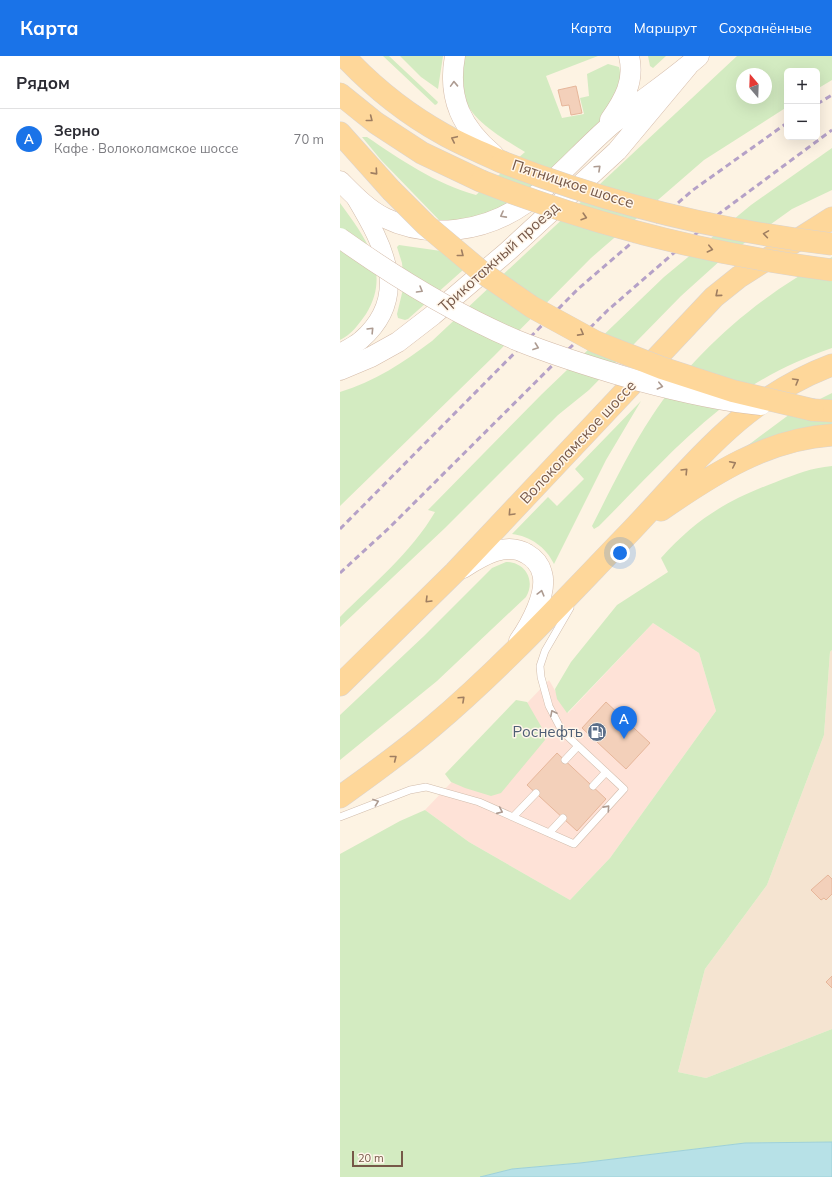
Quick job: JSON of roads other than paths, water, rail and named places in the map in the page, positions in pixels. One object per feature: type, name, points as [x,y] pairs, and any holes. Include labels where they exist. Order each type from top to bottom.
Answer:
[{"type":"main road","name":"Пятницкое шоссе","points":[[344,56],[359,72],[397,104],[443,134],[502,162],[547,179],[675,215],[743,230],[832,244]]},
{"type":"main road","points":[[455,56],[453,88],[461,115],[467,128],[477,141],[502,162]]},
{"type":"main road","points":[[587,146],[608,122],[623,101],[631,80],[629,56]]},
{"type":"main road","name":"Трикотажный проезд","points":[[340,182],[354,196],[383,217],[406,226],[432,231],[464,230],[492,221],[525,204],[612,124],[694,61]]},
{"type":"main road","name":"Трикотажный проезд","points":[[340,370],[371,357],[398,342],[433,315],[501,257],[617,151],[694,61]]},
{"type":"main road","name":"Пятницкое шоссе","points":[[340,94],[376,123],[422,153],[481,181],[538,203],[669,240],[738,255],[832,270]]},
{"type":"main road","points":[[340,133],[391,190],[426,225],[484,273],[532,307],[596,342],[662,368],[733,392],[823,410]]},
{"type":"main road","name":"Волоколамское шоссе","points":[[340,685],[455,572],[714,297],[738,276],[832,218]]},
{"type":"main road","points":[[340,238],[413,286],[464,315],[516,340],[583,365],[653,384],[730,402],[823,410]]},
{"type":"main road","points":[[340,796],[393,759],[433,726],[511,653],[724,432],[766,398],[811,373],[832,365]]},
{"type":"main road","points":[[630,531],[730,465],[760,452],[795,441],[832,435]]},
{"type":"main road","points":[[455,572],[480,557],[501,549],[511,548],[521,550],[538,564],[543,574],[542,586],[536,610],[511,653]]},
{"type":"street","points":[[340,353],[360,341],[377,324],[387,300],[389,275],[382,248],[354,196]]},
{"type":"lane","points":[[340,817],[410,790],[426,787],[479,802],[574,844],[624,789],[562,731],[549,706],[541,677],[540,666],[545,651],[591,571]]},
{"type":"lane","points":[[565,760],[578,746]]},
{"type":"lane","points":[[593,786],[606,772]]},
{"type":"lane","points":[[513,817],[536,793]]},
{"type":"lane","points":[[549,833],[563,818]]},
{"type":"water","points":[[832,1142],[832,1177],[480,1177],[512,1169],[580,1163],[745,1143]]},
{"type":"railway","points":[[820,102],[832,95]]},
{"type":"railway","points":[[340,529],[578,289],[693,190],[784,125]]},
{"type":"railway","points":[[340,573],[389,528],[608,310],[720,213],[832,130]]},
{"type":"place","name":"Роснефть","points":[[597,732]]},
{"type":"place","name":"Зерно","points":[[624,739]]}]
